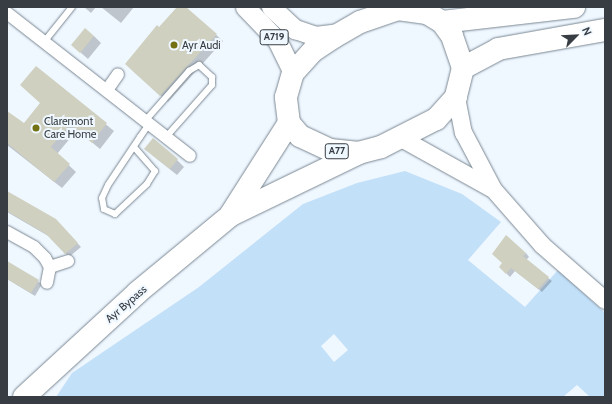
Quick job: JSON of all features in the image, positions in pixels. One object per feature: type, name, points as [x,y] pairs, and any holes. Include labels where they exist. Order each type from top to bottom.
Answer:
[{"type":"highway","points":[[288,123],[286,97],[293,73],[313,51],[357,20],[398,9],[413,8],[442,22],[574,7]]},
{"type":"highway","name":"A77","points":[[288,123],[314,145],[359,153],[401,138],[436,119],[456,97],[463,68],[459,48],[442,22]]},
{"type":"highway","points":[[463,68],[498,49],[605,30]]},
{"type":"highway","name":"Ayr Bypass","points":[[231,215],[288,123]]},
{"type":"highway","name":"Ayr Bypass","points":[[24,397],[138,292],[231,215],[359,153]]},
{"type":"main road","name":"A719","points":[[245,7],[277,40],[293,73]]},
{"type":"main road","name":"A719","points":[[271,7],[295,29],[315,36],[357,20]]},
{"type":"main road","points":[[456,97],[463,132],[493,189],[542,245],[605,300]]},
{"type":"main road","points":[[401,138],[493,189]]},
{"type":"street","points":[[7,13],[190,156]]},
{"type":"street","points":[[107,90],[118,74]]},
{"type":"street","points":[[7,232],[34,247],[50,267],[47,283]]},
{"type":"street","points":[[50,267],[68,261]]},
{"type":"lane","points":[[44,42],[72,7]]},
{"type":"lane","points":[[134,147],[155,172],[147,184],[115,214],[104,209],[102,198],[134,147],[147,122],[189,71],[199,65],[212,77],[212,85],[166,137]]},
{"type":"shaded area","points":[[405,171],[462,194],[501,222],[468,260],[525,307],[558,270],[605,313],[605,397],[590,397],[577,385],[563,397],[56,397],[72,373],[199,287],[303,204],[357,183]],"holes":[[[334,334],[348,350],[334,362],[321,346]]]},
{"type":"building","name":"Ayr Audi","points":[[177,7],[186,7],[217,34],[160,96],[125,64],[157,25],[159,27]]},
{"type":"building","points":[[85,28],[94,36],[80,53],[71,45]]},
{"type":"building","name":"Claremont Care Home","points":[[36,66],[107,123],[92,143],[70,124],[51,147],[70,164],[54,182],[7,143],[7,111],[24,123],[40,103],[20,85]]},
{"type":"building","points":[[153,138],[178,159],[170,169],[144,149]]},
{"type":"building","points":[[7,191],[56,219],[78,243],[65,254],[46,234],[7,211]]},
{"type":"building","points":[[506,235],[526,253],[523,256],[549,277],[538,289],[511,268],[506,274],[499,267],[502,263],[492,254]]},
{"type":"building","points":[[7,261],[39,280],[31,293],[7,279]]},
{"type":"place","name":"Ayr Audi","points":[[174,45]]},
{"type":"place","name":"Claremont Care Home","points":[[36,128]]}]
